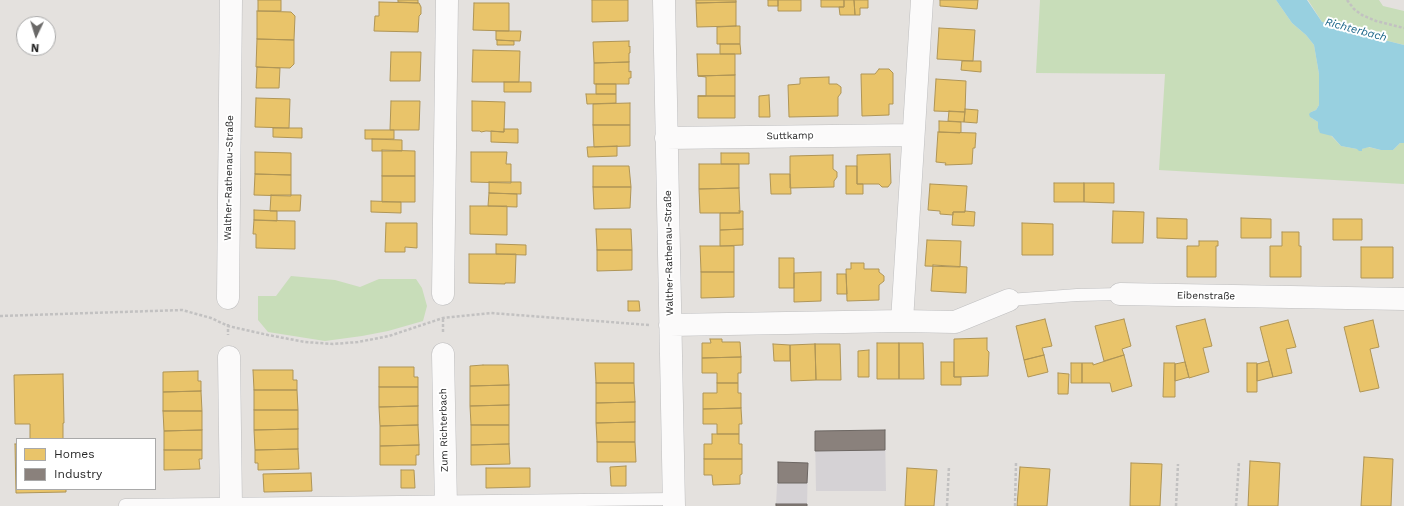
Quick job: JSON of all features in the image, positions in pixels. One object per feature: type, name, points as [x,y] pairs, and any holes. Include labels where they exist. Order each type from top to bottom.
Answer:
[{"type":"street","name":"Walther-Rathenau-Straße","points":[[228,298],[231,0]]},
{"type":"street","points":[[443,294],[447,0]]},
{"type":"street","name":"Walther-Rathenau-Straße","points":[[664,0],[674,503]]},
{"type":"street","points":[[902,321],[922,0]]},
{"type":"street","name":"Suttkamp","points":[[666,138],[913,134]]},
{"type":"street","name":"Eibenstraße","points":[[1120,294],[1404,299]]},
{"type":"street","points":[[670,325],[902,321],[955,322],[1009,300]]},
{"type":"street","name":"Zum Richterbach","points":[[443,354],[446,504]]},
{"type":"street","points":[[229,357],[231,505]]},
{"type":"lane","name":"Eibenstraße","points":[[1009,300],[1077,295],[1120,294]]},
{"type":"lane","points":[[125,506],[674,503]]},
{"type":"path","points":[[1347,0],[1354,9],[1362,15],[1376,21],[1404,28]]},
{"type":"path","points":[[443,294],[443,354]]},
{"type":"path","points":[[228,298],[229,357]]},
{"type":"path","points":[[0,316],[182,310],[211,318],[228,326],[305,342],[332,344],[358,342],[389,336],[443,318],[491,313],[643,325],[670,325]]},
{"type":"path","points":[[1236,506],[1239,462]]},
{"type":"path","points":[[1015,506],[1016,464]]},
{"type":"path","points":[[1176,506],[1178,464]]},
{"type":"path","points":[[947,506],[949,466]]},
{"type":"shaded area","points":[[885,430],[886,491],[816,491],[815,431]]},
{"type":"shaded area","points":[[778,462],[808,463],[807,506],[776,506]]},
{"type":"green space","points":[[1040,0],[1276,0],[1292,23],[1306,35],[1314,45],[1319,74],[1319,105],[1316,110],[1311,112],[1310,117],[1318,122],[1341,146],[1357,149],[1368,147],[1381,150],[1393,150],[1400,143],[1404,143],[1404,184],[1159,170],[1165,74],[1036,73]]},
{"type":"green space","points":[[1308,0],[1379,0],[1383,6],[1404,11],[1404,45],[1376,38],[1367,33],[1322,22]]},
{"type":"green space","points":[[291,276],[335,280],[360,287],[379,279],[416,279],[422,288],[427,306],[423,321],[388,331],[325,341],[268,332],[258,320],[258,296],[276,296]]},
{"type":"water","points":[[1276,0],[1307,0],[1322,22],[1367,33],[1376,38],[1404,45],[1404,143],[1400,143],[1393,150],[1381,150],[1369,147],[1359,151],[1357,149],[1341,146],[1332,136],[1320,133],[1318,122],[1310,117],[1309,114],[1316,110],[1319,105],[1319,74],[1314,45],[1306,35],[1292,23]]},
{"type":"building: Homes","points":[[258,0],[281,0],[281,11],[258,11]]},
{"type":"building: Homes","points":[[398,0],[418,0],[418,3],[398,2]]},
{"type":"building: Homes","points":[[592,0],[628,0],[628,21],[592,22]]},
{"type":"building: Homes","points":[[696,0],[736,0],[736,2],[696,3]]},
{"type":"building: Homes","points":[[768,0],[778,0],[778,6],[768,6]]},
{"type":"building: Homes","points":[[778,0],[801,0],[801,11],[778,11]]},
{"type":"building: Homes","points":[[821,0],[844,0],[844,7],[821,7]]},
{"type":"building: Homes","points":[[844,0],[854,0],[855,15],[840,15],[839,7],[844,7]]},
{"type":"building: Homes","points":[[854,0],[868,0],[868,8],[860,8],[860,15],[855,15]]},
{"type":"building: Homes","points":[[940,0],[978,0],[977,9],[940,6]]},
{"type":"building: Homes","points":[[379,2],[419,3],[421,7],[421,14],[419,16],[418,32],[374,31],[375,16],[379,16]]},
{"type":"building: Homes","points":[[736,2],[736,26],[697,27],[696,3]]},
{"type":"building: Homes","points":[[474,3],[509,3],[509,31],[473,30]]},
{"type":"building: Homes","points":[[257,11],[291,12],[295,16],[294,40],[257,39]]},
{"type":"building: Homes","points":[[740,26],[740,44],[717,44],[717,27]]},
{"type":"building: Homes","points":[[939,28],[975,30],[973,61],[937,59]]},
{"type":"building: Homes","points":[[496,31],[521,31],[520,41],[496,40]]},
{"type":"building: Homes","points":[[257,39],[294,40],[294,64],[290,68],[256,67]]},
{"type":"building: Homes","points":[[497,40],[514,41],[514,45],[497,45]]},
{"type":"building: Homes","points":[[629,41],[629,62],[594,63],[593,42]]},
{"type":"building: Homes","points":[[720,44],[740,44],[741,54],[720,54]]},
{"type":"building: Homes","points":[[473,50],[520,51],[519,82],[472,82]]},
{"type":"building: Homes","points":[[391,52],[421,52],[420,81],[390,81]]},
{"type":"building: Homes","points":[[697,54],[735,54],[735,75],[698,76]]},
{"type":"building: Homes","points":[[962,61],[981,61],[981,72],[961,70]]},
{"type":"building: Homes","points":[[629,62],[629,72],[631,71],[631,78],[629,78],[629,84],[594,84],[594,63]]},
{"type":"building: Homes","points":[[257,67],[280,68],[279,88],[256,88]]},
{"type":"building: Homes","points":[[879,69],[889,69],[893,73],[893,104],[889,104],[889,115],[862,116],[861,74],[875,74]]},
{"type":"building: Homes","points":[[735,75],[735,96],[706,96],[706,77],[698,76]]},
{"type":"building: Homes","points":[[829,77],[829,84],[837,84],[841,87],[841,93],[838,97],[838,116],[789,117],[788,85],[800,84],[800,78]]},
{"type":"building: Homes","points":[[936,79],[966,81],[965,112],[934,111]]},
{"type":"building: Homes","points":[[504,82],[531,82],[531,92],[504,92]]},
{"type":"building: Homes","points":[[596,84],[616,84],[616,94],[596,94]]},
{"type":"building: Homes","points":[[586,94],[616,94],[616,103],[587,104]]},
{"type":"building: Homes","points":[[769,95],[770,117],[759,117],[759,96]]},
{"type":"building: Homes","points":[[698,96],[735,96],[735,118],[698,118]]},
{"type":"building: Homes","points":[[256,98],[290,99],[289,128],[255,127]]},
{"type":"building: Homes","points":[[391,101],[420,101],[419,130],[390,130]]},
{"type":"building: Homes","points":[[472,101],[505,102],[504,132],[472,131]]},
{"type":"building: Homes","points":[[630,103],[630,125],[593,125],[593,104]]},
{"type":"building: Homes","points":[[965,109],[978,110],[977,123],[964,122]]},
{"type":"building: Homes","points":[[949,111],[965,112],[964,122],[948,121]]},
{"type":"building: Homes","points":[[939,121],[961,122],[961,132],[939,132]]},
{"type":"building: Homes","points":[[593,125],[630,125],[630,146],[594,147]]},
{"type":"building: Homes","points":[[273,128],[302,128],[302,138],[273,137]]},
{"type":"building: Homes","points":[[504,129],[518,129],[518,143],[491,142],[491,131],[504,132]]},
{"type":"building: Homes","points":[[365,130],[394,130],[394,139],[365,139]]},
{"type":"building: Homes","points":[[938,132],[976,133],[972,164],[945,165],[946,163],[936,162]]},
{"type":"building: Homes","points":[[372,139],[402,140],[402,151],[372,151]]},
{"type":"building: Homes","points":[[617,146],[617,156],[588,157],[587,147]]},
{"type":"building: Homes","points":[[382,150],[415,151],[415,176],[382,176]]},
{"type":"building: Homes","points":[[255,152],[291,153],[291,175],[255,174]]},
{"type":"building: Homes","points":[[471,152],[507,152],[506,164],[511,164],[511,183],[471,182]]},
{"type":"building: Homes","points":[[721,153],[749,153],[749,164],[721,164]]},
{"type":"building: Homes","points":[[890,154],[891,183],[888,187],[882,187],[879,184],[857,184],[857,155]]},
{"type":"building: Homes","points":[[833,155],[833,169],[837,172],[834,187],[790,188],[790,156]]},
{"type":"building: Homes","points":[[699,164],[739,164],[739,188],[699,189]]},
{"type":"building: Homes","points":[[593,166],[629,166],[631,187],[593,187]]},
{"type":"building: Homes","points":[[846,166],[857,166],[857,184],[863,184],[863,194],[846,194]]},
{"type":"building: Homes","points":[[255,174],[291,175],[291,196],[254,195]]},
{"type":"building: Homes","points":[[770,174],[790,174],[791,194],[771,194]]},
{"type":"building: Homes","points":[[382,176],[415,176],[415,202],[382,202]]},
{"type":"building: Homes","points":[[489,182],[521,182],[521,194],[489,193]]},
{"type":"building: Homes","points":[[1054,183],[1084,183],[1084,202],[1054,202]]},
{"type":"building: Homes","points":[[1084,183],[1114,183],[1114,203],[1084,202]]},
{"type":"building: Homes","points":[[930,184],[967,186],[965,212],[953,212],[953,215],[940,214],[940,211],[928,210]]},
{"type":"building: Homes","points":[[593,187],[631,187],[630,208],[594,209]]},
{"type":"building: Homes","points":[[739,188],[740,213],[700,213],[699,189]]},
{"type":"building: Homes","points":[[489,193],[517,194],[517,207],[488,206]]},
{"type":"building: Homes","points":[[271,195],[301,195],[300,211],[270,211]]},
{"type":"building: Homes","points":[[371,201],[401,202],[401,213],[371,212]]},
{"type":"building: Homes","points":[[470,206],[507,206],[507,235],[470,234]]},
{"type":"building: Homes","points":[[254,210],[277,211],[277,221],[254,220]]},
{"type":"building: Homes","points":[[739,211],[743,211],[743,229],[720,230],[720,213],[740,213]]},
{"type":"building: Homes","points":[[1113,211],[1144,212],[1143,243],[1112,243]]},
{"type":"building: Homes","points":[[953,212],[975,212],[974,226],[952,225]]},
{"type":"building: Homes","points":[[1157,218],[1187,219],[1187,239],[1157,238]]},
{"type":"building: Homes","points":[[1241,218],[1271,219],[1271,238],[1241,238]]},
{"type":"building: Homes","points":[[1333,219],[1362,219],[1362,240],[1333,240]]},
{"type":"building: Homes","points":[[254,220],[295,221],[295,249],[256,248],[256,234],[253,234]]},
{"type":"building: Homes","points":[[386,223],[417,223],[417,248],[405,247],[405,252],[385,252]]},
{"type":"building: Homes","points":[[1022,223],[1053,224],[1053,255],[1022,255]]},
{"type":"building: Homes","points":[[596,229],[631,229],[632,250],[597,250]]},
{"type":"building: Homes","points":[[743,229],[743,245],[720,246],[720,230]]},
{"type":"building: Homes","points":[[1282,232],[1299,232],[1299,246],[1301,246],[1301,277],[1270,277],[1270,246],[1282,246]]},
{"type":"building: Homes","points":[[927,240],[961,241],[960,267],[925,266]]},
{"type":"building: Homes","points":[[1199,241],[1218,241],[1218,246],[1216,246],[1216,277],[1187,277],[1187,246],[1199,246]]},
{"type":"building: Homes","points":[[496,244],[526,245],[526,255],[496,254]]},
{"type":"building: Homes","points":[[700,246],[734,246],[734,272],[701,272]]},
{"type":"building: Homes","points":[[1361,247],[1393,247],[1393,278],[1361,278]]},
{"type":"building: Homes","points":[[597,250],[632,250],[632,270],[597,271]]},
{"type":"building: Homes","points":[[469,254],[516,254],[515,283],[469,283]]},
{"type":"building: Homes","points":[[779,258],[794,258],[794,288],[779,288]]},
{"type":"building: Homes","points":[[851,263],[864,263],[864,269],[879,269],[879,272],[884,276],[884,281],[879,285],[879,300],[847,301],[846,269],[851,269]]},
{"type":"building: Homes","points":[[933,265],[967,267],[966,293],[931,291]]},
{"type":"building: Homes","points":[[701,272],[734,272],[734,297],[701,298]]},
{"type":"building: Homes","points":[[821,272],[821,301],[794,302],[794,273]]},
{"type":"building: Homes","points":[[837,274],[846,274],[847,294],[837,294]]},
{"type":"building: Homes","points":[[628,301],[639,301],[640,311],[628,311]]},
{"type":"building: Homes","points":[[1045,319],[1052,346],[1042,348],[1044,355],[1024,360],[1016,326]]},
{"type":"building: Homes","points":[[1124,319],[1131,346],[1122,349],[1124,355],[1104,361],[1095,326]]},
{"type":"building: Homes","points":[[1205,319],[1212,346],[1203,348],[1209,372],[1189,378],[1176,326]]},
{"type":"building: Homes","points":[[1288,320],[1296,347],[1286,349],[1292,373],[1273,377],[1260,327]]},
{"type":"building: Homes","points":[[1373,320],[1379,347],[1370,349],[1379,388],[1360,392],[1344,327]]},
{"type":"building: Homes","points":[[987,338],[987,350],[989,352],[988,376],[954,377],[954,339]]},
{"type":"building: Homes","points":[[710,339],[722,339],[722,342],[740,342],[741,357],[702,358],[702,343],[711,343]]},
{"type":"building: Homes","points":[[877,343],[899,343],[899,379],[877,379]]},
{"type":"building: Homes","points":[[899,343],[923,343],[924,379],[899,379]]},
{"type":"building: Homes","points":[[773,344],[790,345],[790,361],[774,361]]},
{"type":"building: Homes","points":[[815,344],[816,380],[791,381],[790,345]]},
{"type":"building: Homes","points":[[815,344],[840,344],[841,380],[816,380]]},
{"type":"building: Homes","points":[[869,350],[869,377],[858,377],[858,351]]},
{"type":"building: Homes","points":[[1044,355],[1048,372],[1028,377],[1024,360]]},
{"type":"building: Homes","points":[[1124,355],[1132,386],[1112,392],[1110,383],[1082,383],[1082,363],[1093,363],[1093,365]]},
{"type":"building: Homes","points":[[741,357],[741,373],[738,373],[738,383],[717,383],[717,373],[702,373],[702,358]]},
{"type":"building: Homes","points":[[1269,361],[1273,377],[1257,381],[1257,364]]},
{"type":"building: Homes","points":[[941,362],[954,362],[954,377],[961,377],[961,385],[941,385]]},
{"type":"building: Homes","points":[[1185,362],[1189,377],[1175,381],[1175,364]]},
{"type":"building: Homes","points":[[595,363],[634,363],[634,383],[596,383]]},
{"type":"building: Homes","points":[[1071,363],[1082,363],[1082,383],[1071,383]]},
{"type":"building: Homes","points":[[1164,363],[1175,363],[1175,397],[1163,397]]},
{"type":"building: Homes","points":[[1247,363],[1257,363],[1257,392],[1247,392]]},
{"type":"building: Homes","points":[[508,365],[509,385],[470,386],[470,366]]},
{"type":"building: Homes","points":[[379,367],[414,367],[414,377],[418,377],[418,387],[379,387]]},
{"type":"building: Homes","points":[[253,370],[293,370],[293,380],[297,380],[297,390],[254,390]]},
{"type":"building: Homes","points":[[198,371],[198,381],[201,381],[201,391],[163,392],[163,372]]},
{"type":"building: Homes","points":[[1058,373],[1069,374],[1068,394],[1058,394]]},
{"type":"building: Homes","points":[[63,374],[63,438],[30,438],[30,424],[15,424],[14,375]]},
{"type":"building: Homes","points":[[596,383],[634,383],[635,402],[596,403]]},
{"type":"building: Homes","points":[[717,383],[738,383],[738,393],[741,393],[741,408],[703,409],[703,393],[717,393]]},
{"type":"building: Homes","points":[[509,385],[509,405],[470,406],[470,386]]},
{"type":"building: Homes","points":[[379,387],[418,387],[418,406],[379,407]]},
{"type":"building: Homes","points":[[254,390],[297,390],[298,410],[254,410]]},
{"type":"building: Homes","points":[[201,391],[202,411],[163,411],[163,392]]},
{"type":"building: Homes","points":[[635,402],[635,422],[596,423],[596,403]]},
{"type":"building: Homes","points":[[509,405],[509,425],[471,425],[470,406]]},
{"type":"building: Homes","points":[[418,406],[418,425],[380,426],[379,407]]},
{"type":"building: Homes","points":[[741,408],[742,424],[739,424],[739,434],[717,434],[717,424],[703,424],[703,409]]},
{"type":"building: Homes","points":[[254,410],[298,410],[298,429],[254,430]]},
{"type":"building: Homes","points":[[163,411],[202,411],[202,430],[164,431]]},
{"type":"building: Homes","points":[[635,422],[635,442],[597,442],[596,423]]},
{"type":"building: Homes","points":[[418,425],[419,445],[380,446],[380,426]]},
{"type":"building: Homes","points":[[471,425],[509,425],[509,444],[471,445]]},
{"type":"building: Homes","points":[[298,429],[298,449],[255,450],[254,430]]},
{"type":"building: Homes","points":[[202,430],[202,450],[164,450],[164,431]]},
{"type":"building: Homes","points":[[712,434],[739,434],[739,444],[742,444],[742,459],[704,459],[704,444],[712,444]]},
{"type":"building: Homes","points":[[597,442],[635,442],[636,462],[597,462]]},
{"type":"building: Homes","points":[[15,444],[16,490],[66,490],[66,492],[16,493]]},
{"type":"building: Homes","points":[[509,444],[510,464],[471,465],[471,445]]},
{"type":"building: Homes","points":[[419,445],[419,455],[416,455],[416,465],[380,465],[380,446]]},
{"type":"building: Homes","points":[[298,449],[299,469],[258,470],[258,463],[255,463],[255,450]]},
{"type":"building: Homes","points":[[164,450],[202,450],[202,459],[199,459],[200,469],[164,470]]},
{"type":"building: Homes","points":[[1364,457],[1393,459],[1391,506],[1361,506]]},
{"type":"building: Homes","points":[[704,459],[742,459],[740,484],[713,485],[712,475],[704,475]]},
{"type":"building: Homes","points":[[1250,461],[1280,463],[1278,506],[1248,506]]},
{"type":"building: Homes","points":[[1131,463],[1162,464],[1160,506],[1130,506]]},
{"type":"building: Homes","points":[[626,466],[626,486],[611,486],[610,467]]},
{"type":"building: Homes","points":[[1020,467],[1050,469],[1047,506],[1017,506]]},
{"type":"building: Homes","points":[[486,468],[530,468],[530,487],[486,488]]},
{"type":"building: Homes","points":[[907,468],[937,470],[934,506],[905,506]]},
{"type":"building: Homes","points":[[401,470],[414,470],[415,488],[401,488]]},
{"type":"building: Homes","points":[[311,473],[312,491],[264,492],[263,474]]},
{"type":"building: Industry","points":[[885,430],[885,450],[815,451],[815,431]]},
{"type":"building: Industry","points":[[778,462],[808,463],[807,483],[778,483]]},
{"type":"building: Industry","points":[[776,504],[807,504],[807,506],[776,506]]},
{"type":"water label","name":"Richterbach","points":[[1356,30]]}]
